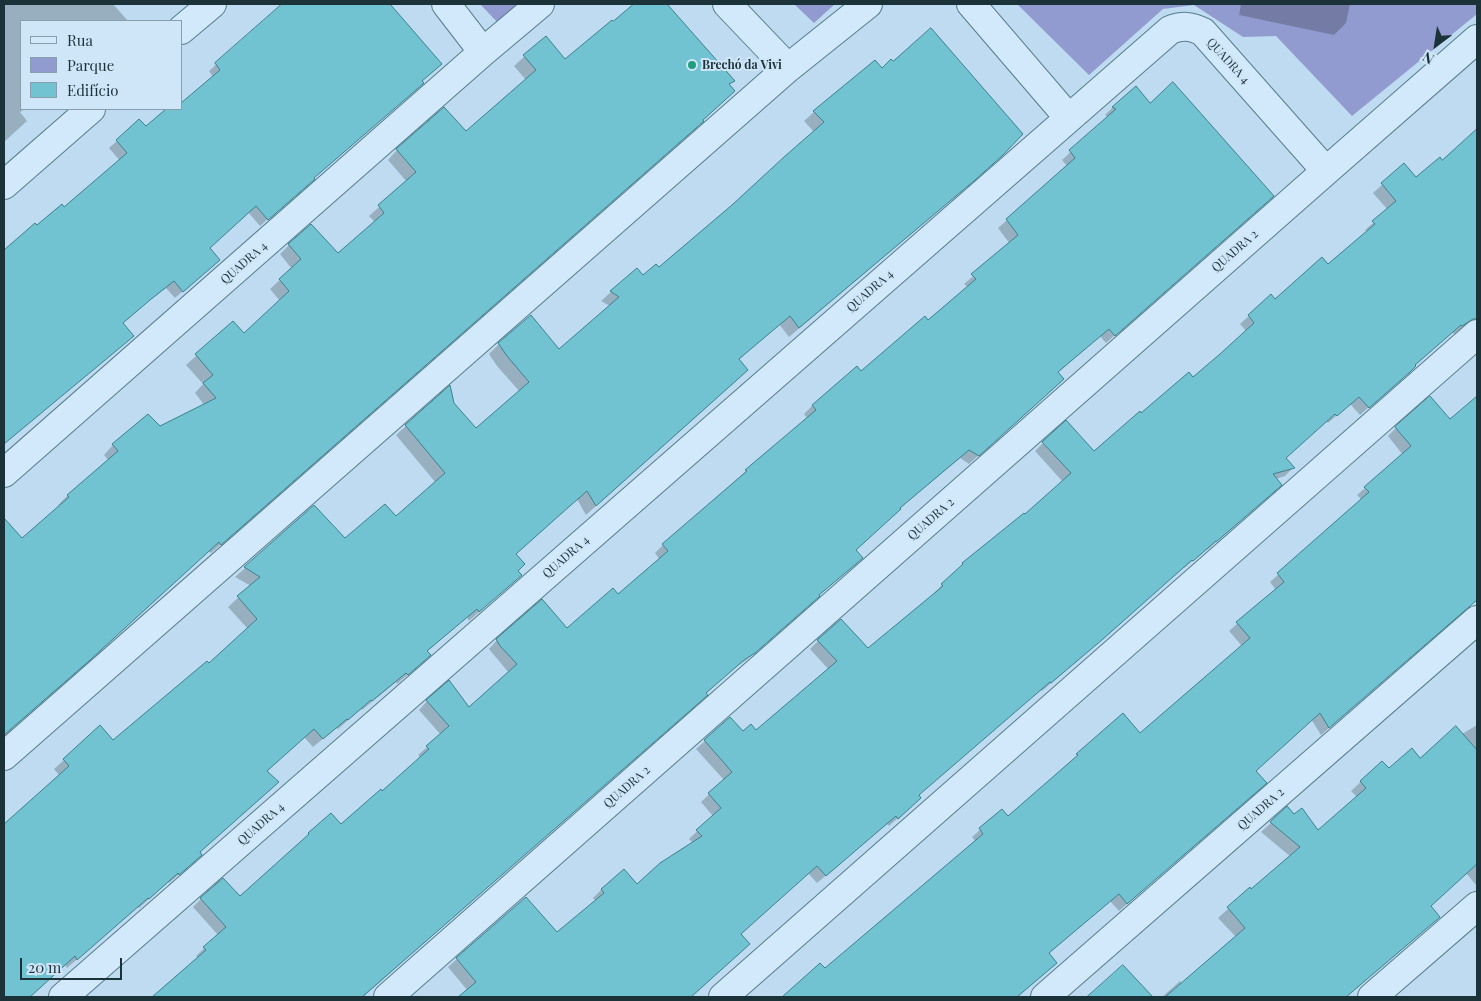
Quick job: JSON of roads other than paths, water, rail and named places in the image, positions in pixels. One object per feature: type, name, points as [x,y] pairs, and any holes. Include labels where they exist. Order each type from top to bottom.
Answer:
[{"type":"street","points":[[446,4],[483,52]]},
{"type":"street","name":"QUADRA 4","points":[[4,473],[540,4]]},
{"type":"street","points":[[727,4],[788,68]]},
{"type":"street","points":[[4,756],[788,68],[868,4]]},
{"type":"street","points":[[971,4],[1068,117]]},
{"type":"street","name":"QUADRA 4","points":[[63,997],[1068,117],[1170,30],[1180,26],[1192,26],[1203,32],[1326,170]]},
{"type":"street","name":"QUADRA 2","points":[[388,997],[1326,170],[1476,42]]},
{"type":"street","points":[[4,185],[90,110]]},
{"type":"street","points":[[723,997],[1477,334]]},
{"type":"street","name":"QUADRA 2","points":[[1045,997],[1477,620]]},
{"type":"street","points":[[1372,997],[1477,906]]},
{"type":"place","name":"Brechó da Vivi","points":[[692,65]]}]
